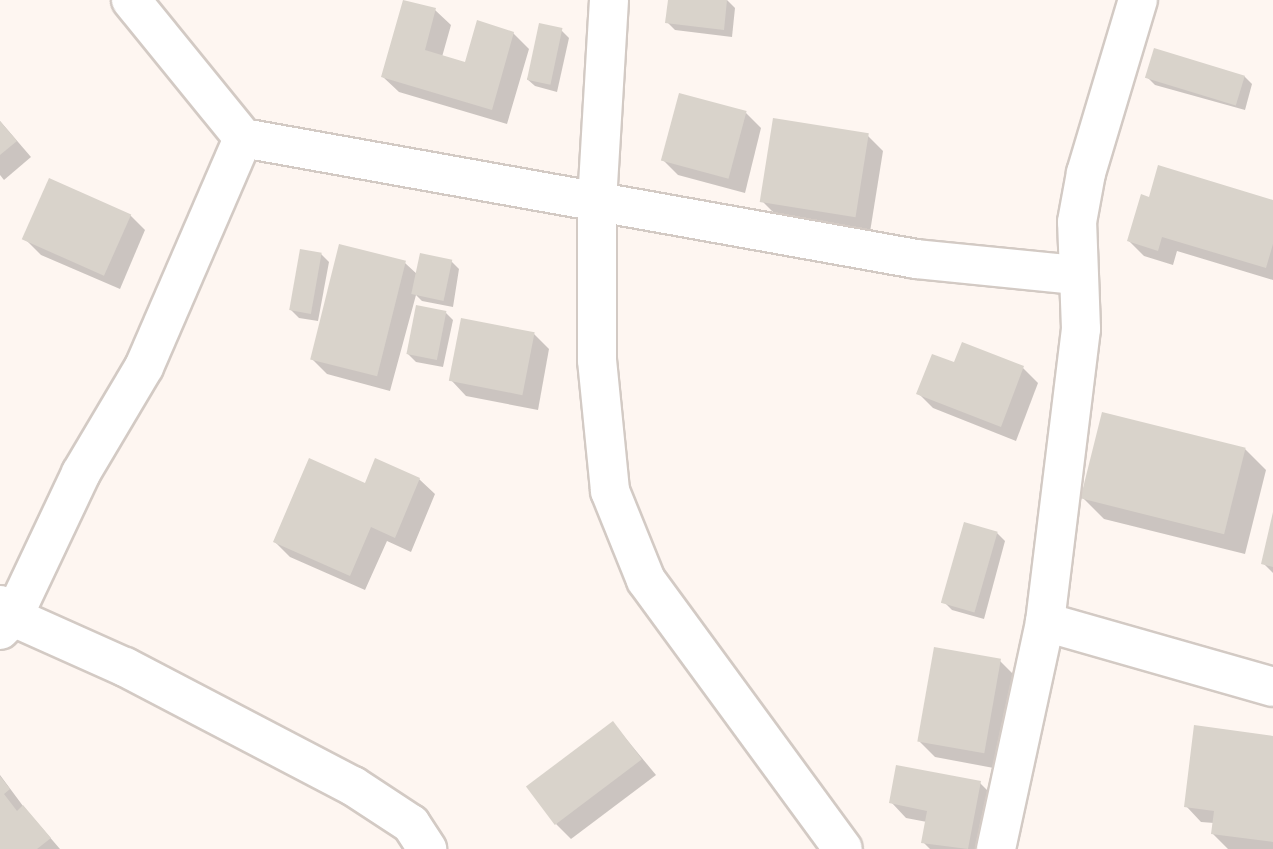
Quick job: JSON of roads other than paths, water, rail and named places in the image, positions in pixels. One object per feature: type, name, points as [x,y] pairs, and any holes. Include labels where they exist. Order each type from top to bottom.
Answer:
[{"type":"street","points":[[131,0],[243,138],[916,259],[1077,275]]},
{"type":"street","points":[[609,0],[597,203],[597,360],[610,491],[646,580],[842,849]]},
{"type":"street","points":[[996,849],[1045,622],[1081,329],[1077,222],[1086,173],[1138,0]]},
{"type":"street","points":[[243,138],[144,367],[81,473],[4,617],[125,667],[353,786],[411,824],[427,849]]},
{"type":"street","points":[[1045,622],[1273,687]]}]
